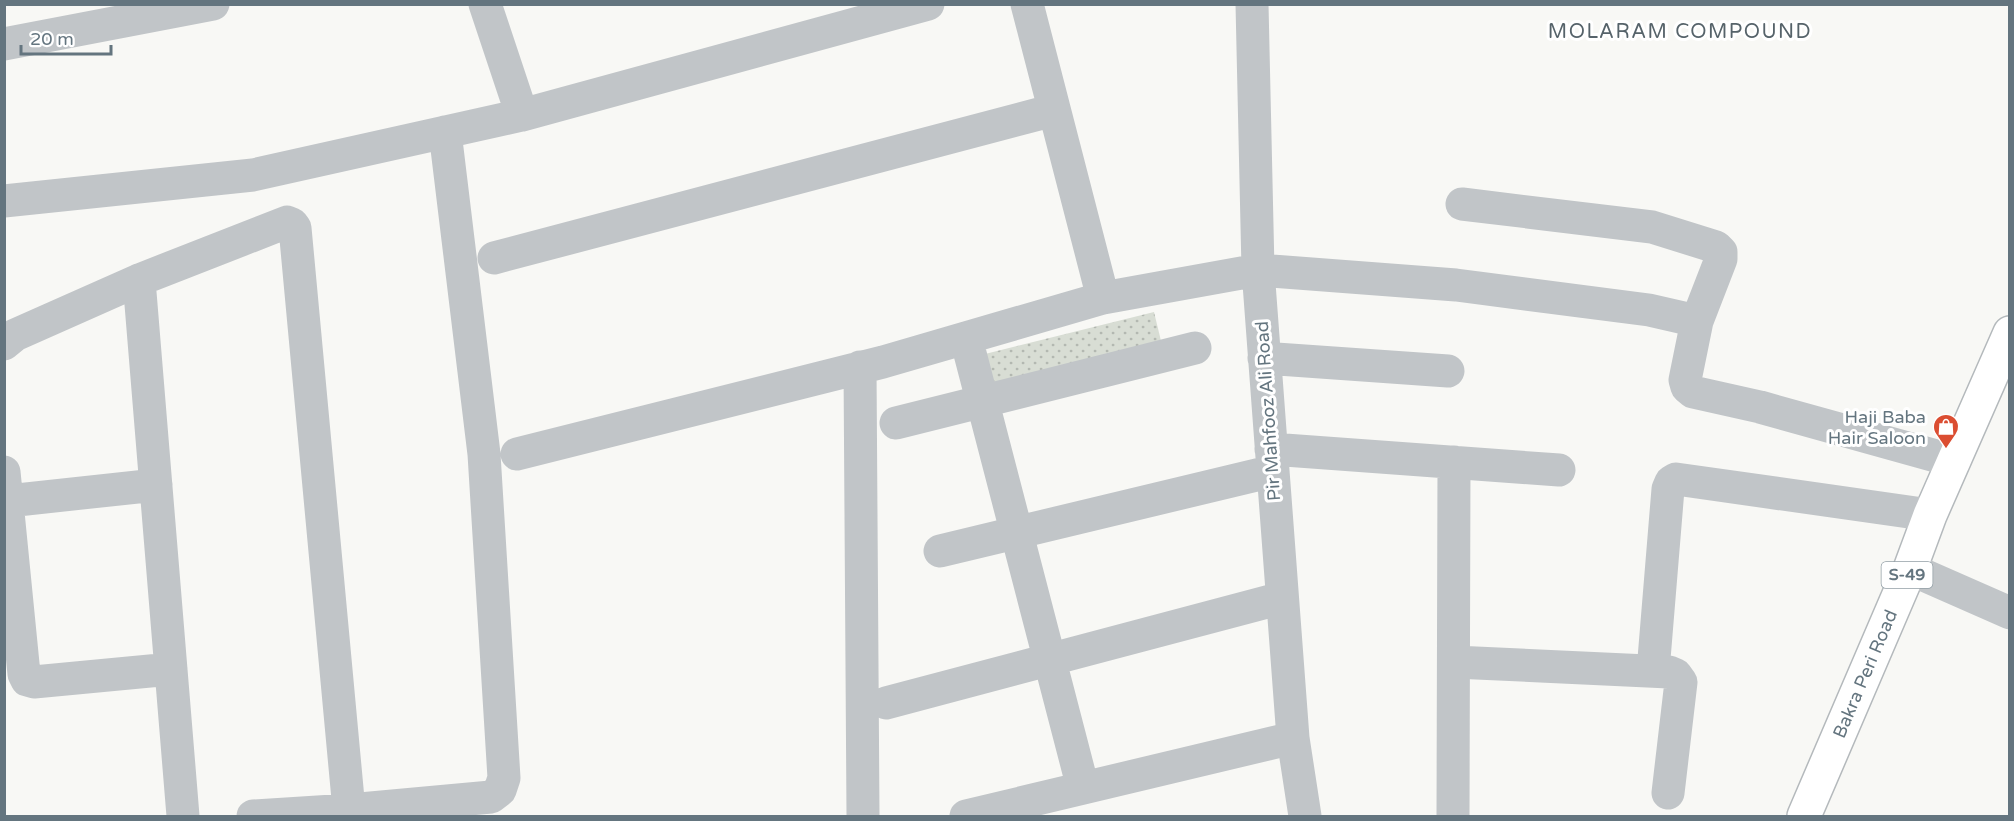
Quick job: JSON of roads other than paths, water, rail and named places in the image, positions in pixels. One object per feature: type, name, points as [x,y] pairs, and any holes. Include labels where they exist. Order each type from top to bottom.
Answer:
[{"type":"main road","name":"Bakra Peri Road","points":[[1804,816],[1910,568],[1930,515],[2010,333]]},
{"type":"street","points":[[4,44],[213,4]]},
{"type":"street","points":[[484,4],[522,115]]},
{"type":"street","points":[[4,201],[253,175],[522,115],[928,4]]},
{"type":"street","points":[[1027,4],[1103,298]]},
{"type":"street","name":"Pir Mahfooz Ali Road","points":[[1252,4],[1258,270],[1293,738],[1305,816]]},
{"type":"street","points":[[494,258],[1054,110]]},
{"type":"street","points":[[253,816],[491,797],[500,790],[504,778],[484,454],[445,132]]},
{"type":"street","points":[[1462,204],[1652,227],[1716,247],[1721,252],[1721,259],[1697,321],[1685,380],[1687,387],[1693,392],[1760,407],[1954,461]]},
{"type":"street","points":[[4,344],[15,335],[139,280],[287,222],[295,228],[350,810]]},
{"type":"street","points":[[518,454],[861,367],[1103,298],[1258,270],[1456,285],[1649,310],[1697,321]]},
{"type":"street","points":[[139,280],[183,816]]},
{"type":"street","points":[[966,338],[1083,788]]},
{"type":"street","points":[[896,423],[1195,348]]},
{"type":"street","points":[[1264,358],[1448,371]]},
{"type":"street","points":[[861,367],[863,816]]},
{"type":"street","points":[[940,550],[1017,532],[1272,460],[1454,462],[1559,470]]},
{"type":"street","points":[[1453,816],[1454,462]]},
{"type":"street","points":[[1653,671],[1668,489],[1671,482],[1676,479],[1930,515]]},
{"type":"street","points":[[156,485],[6,487],[24,675],[27,680],[34,682],[171,669]]},
{"type":"street","points":[[1910,568],[2010,613]]},
{"type":"street","points":[[886,703],[1282,598]]},
{"type":"street","points":[[1454,662],[1653,671],[1676,675],[1681,681],[1668,793]]},
{"type":"street","points":[[966,816],[1293,738]]},
{"type":"place","name":"Haji Baba Hair Saloon","points":[[1946,450]]},
{"type":"district","name":"MOLARAM COMPOUND","points":[[1680,32]]}]
